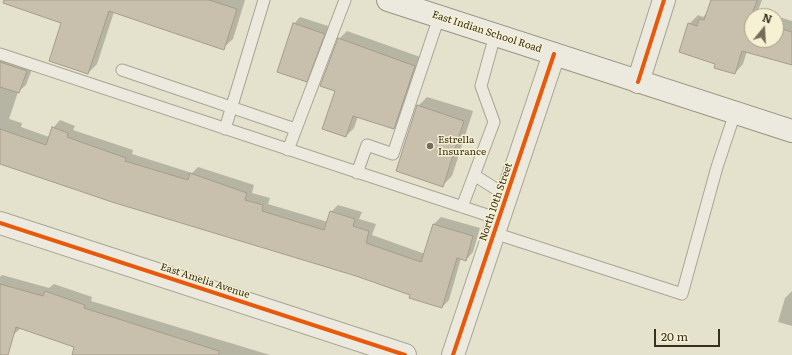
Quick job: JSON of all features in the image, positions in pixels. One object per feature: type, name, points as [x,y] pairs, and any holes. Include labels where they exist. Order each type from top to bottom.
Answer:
[{"type":"street","name":"East Indian School Road","points":[[388,0],[792,131]]},
{"type":"street","points":[[638,82],[664,0]]},
{"type":"street","name":"North 10th Street","points":[[453,355],[554,54]]},
{"type":"street","name":"East Amelia Avenue","points":[[0,223],[405,355]]},
{"type":"lane","points":[[225,129],[264,0]]},
{"type":"lane","points":[[288,150],[345,0]]},
{"type":"lane","points":[[358,173],[366,145],[393,154],[439,17]]},
{"type":"lane","points":[[462,207],[494,122],[481,86],[495,35]]},
{"type":"lane","points":[[0,54],[462,207],[497,226],[682,294],[717,166],[735,113]]},
{"type":"lane","points":[[122,70],[295,129]]},
{"type":"lane","points":[[474,175],[507,196]]},
{"type":"building","points":[[4,0],[209,0],[237,9],[224,50],[109,11],[88,74],[49,61],[61,23],[3,3]]},
{"type":"building","points":[[711,0],[757,0],[754,8],[744,8],[744,48],[784,48],[784,30],[792,32],[792,65],[742,51],[735,74],[714,68],[715,64],[679,52],[688,23],[697,26],[699,19],[704,20]]},
{"type":"building","points":[[293,23],[325,34],[307,82],[277,72]]},
{"type":"building","points":[[338,38],[415,66],[394,129],[353,116],[346,137],[322,129],[335,91],[320,86]]},
{"type":"building","points":[[0,62],[27,71],[19,93],[0,87]]},
{"type":"building","name":"Estrella Insurance","points":[[417,105],[464,121],[443,187],[396,171]]},
{"type":"building","points":[[52,127],[68,133],[67,137],[126,158],[125,161],[188,180],[190,173],[247,193],[245,200],[263,205],[262,211],[324,230],[330,211],[355,219],[353,226],[369,231],[366,243],[421,262],[433,224],[473,236],[466,261],[457,258],[442,308],[409,298],[410,295],[356,276],[112,202],[0,164],[0,129],[46,145]]},
{"type":"building","points":[[0,284],[43,296],[45,291],[85,305],[84,308],[219,351],[219,355],[72,355],[74,347],[16,327],[8,355],[0,355]]},
{"type":"cycle path","points":[[638,82],[664,0]]},
{"type":"cycle path","points":[[453,355],[554,54]]},
{"type":"cycle path","points":[[0,223],[405,355]]},
{"type":"place","name":"Estrella Insurance","points":[[430,146]]}]
